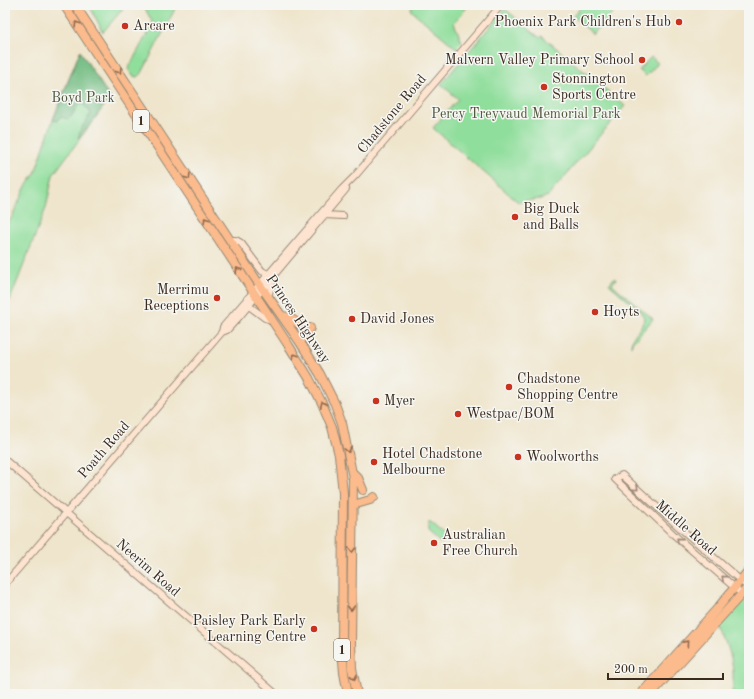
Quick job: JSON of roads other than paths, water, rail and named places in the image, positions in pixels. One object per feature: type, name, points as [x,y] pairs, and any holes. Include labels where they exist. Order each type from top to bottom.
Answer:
[{"type":"highway","name":"Princes Highway","points":[[64,5],[252,298],[272,320],[319,395],[330,423],[339,455],[343,498],[342,657],[348,694]]},
{"type":"highway","name":"Princes Highway","points":[[75,5],[230,240],[300,342],[320,374],[337,410],[342,423],[352,472],[353,505],[350,632],[352,668],[358,694]]},
{"type":"highway","points":[[282,316],[289,317],[300,325]]},
{"type":"highway","points":[[300,342],[310,328]]},
{"type":"highway","points":[[333,462],[339,455]]},
{"type":"highway","points":[[352,472],[358,478],[363,490]]},
{"type":"highway","points":[[353,505],[370,500],[374,497]]},
{"type":"highway","points":[[641,694],[749,570]]},
{"type":"highway","points":[[652,694],[749,587]]},
{"type":"highway","points":[[342,657],[346,653],[346,639],[350,632]]},
{"type":"street","name":"Chadstone Road","points":[[264,290],[268,274],[342,189],[349,183],[501,5]]},
{"type":"street","name":"Chadstone Road","points":[[252,298],[264,290],[345,192],[349,183]]},
{"type":"street","points":[[325,215],[343,216]]},
{"type":"street","points":[[230,240],[236,240],[241,243],[262,271],[268,274]]},
{"type":"street","name":"Poath Road","points":[[5,584],[222,332],[223,327],[252,298]]},
{"type":"street","name":"Neerim Road","points":[[5,460],[276,694]]},
{"type":"street","name":"Middle Road","points":[[742,594],[673,534],[617,481],[624,476],[749,587]]},
{"type":"place","name":"Phoenix Park Children's Hub","points":[[679,22]]},
{"type":"place","name":"Arcare","points":[[125,26]]},
{"type":"place","name":"Malvern Valley Primary School","points":[[642,60]]},
{"type":"place","name":"Stonnington Sports Centre","points":[[544,87]]},
{"type":"place","name":"Big Duck and Balls","points":[[515,217]]},
{"type":"place","name":"Merrimu Receptions","points":[[217,298]]},
{"type":"place","name":"Hoyts","points":[[595,312]]},
{"type":"place","name":"David Jones","points":[[352,319]]},
{"type":"place","name":"Chadstone Shopping Centre","points":[[509,387]]},
{"type":"place","name":"Myer","points":[[376,401]]},
{"type":"place","name":"Westpac/BOM","points":[[458,414]]},
{"type":"place","name":"Woolworths","points":[[518,457]]},
{"type":"place","name":"Hotel Chadstone Melbourne","points":[[374,462]]},
{"type":"place","name":"Australian Free Church","points":[[434,543]]},
{"type":"place","name":"Paisley Park Early Learning Centre","points":[[314,629]]},
{"type":"park label","name":"Boyd Park","points":[[83,98]]},
{"type":"park label","name":"Percy Treyvaud Memorial Park","points":[[526,114]]}]
